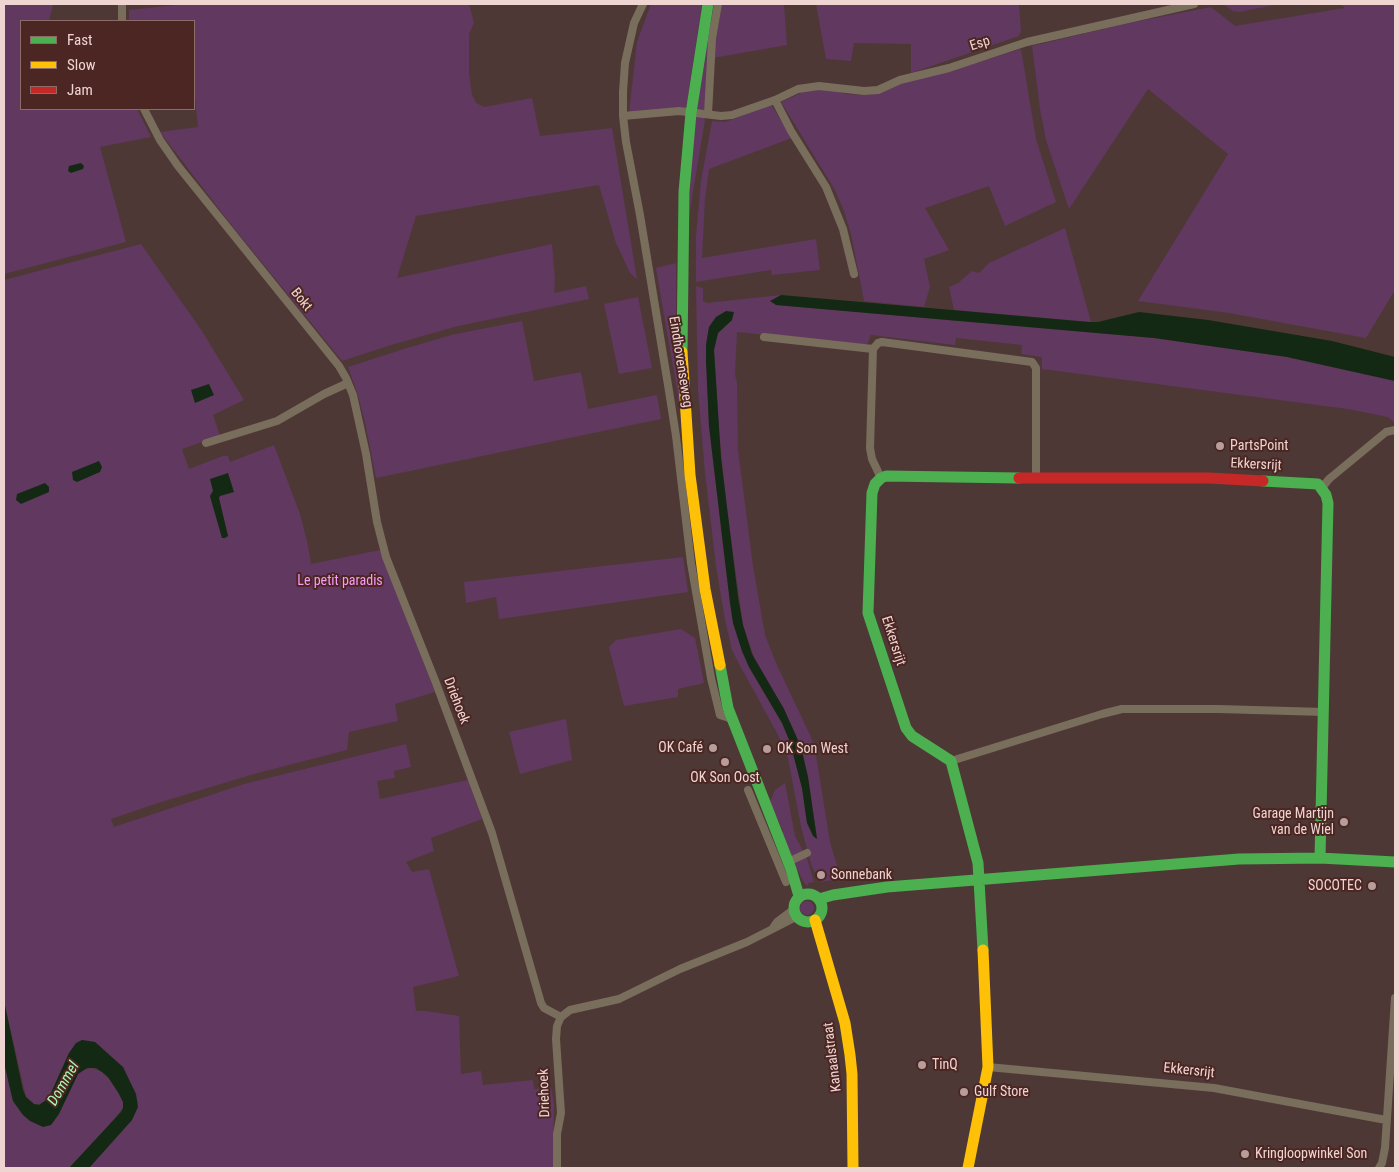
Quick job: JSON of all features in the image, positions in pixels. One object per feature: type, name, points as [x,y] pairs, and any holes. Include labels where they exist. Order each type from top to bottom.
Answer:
[{"type":"street","points":[[122,4],[122,20]]},
{"type":"street","name":"Eindhovenseweg","points":[[642,4],[634,23],[626,63],[623,92],[626,142],[672,409],[691,563],[709,668],[720,715],[732,719]]},
{"type":"street","name":"Eindhovenseweg","points":[[708,4],[691,113],[684,192],[682,358],[690,475],[705,589],[721,680],[732,719],[776,844],[786,882]]},
{"type":"street","points":[[708,114],[712,39],[718,4]]},
{"type":"street","name":"Esp","points":[[623,116],[678,111],[732,115],[775,100],[798,89],[819,86],[864,91],[878,90],[900,80],[949,68],[1027,42],[1194,4]]},
{"type":"street","points":[[775,100],[826,187],[844,229],[854,274]]},
{"type":"street","name":"Bokt","points":[[145,110],[160,140],[178,166],[339,366],[348,383]]},
{"type":"street","points":[[764,337],[873,349]]},
{"type":"street","points":[[881,478],[872,459],[870,448],[873,349],[878,343],[882,342],[1032,362],[1036,368],[1036,478]]},
{"type":"street","points":[[206,443],[277,421],[324,394],[348,383]]},
{"type":"street","name":"Driehoek","points":[[348,383],[366,454],[377,522],[386,557],[492,833],[541,1003],[544,1008],[561,1017],[557,1026],[556,1039],[561,1113],[557,1134],[557,1168]]},
{"type":"street","points":[[1320,858],[1328,503],[1322,488],[1329,478],[1386,432],[1395,430]]},
{"type":"street","name":"Ekkersrijt","points":[[951,761],[912,736],[906,728],[868,613],[872,493],[881,478],[886,476],[1209,478],[1314,482],[1322,488]]},
{"type":"street","points":[[968,1168],[988,1067],[980,879],[951,761],[1122,709],[1324,712]]},
{"type":"street","name":"Eindhovenseweg","points":[[748,790],[776,844],[800,878],[803,895]]},
{"type":"street","points":[[790,865],[807,853]]},
{"type":"street","points":[[821,903],[833,895],[887,887],[1239,859],[1320,858],[1395,862]]},
{"type":"street","points":[[561,1017],[570,1010],[619,998],[680,969],[747,942],[773,928],[776,922],[803,917],[819,917],[821,903],[816,896],[803,895],[795,900],[803,917]]},
{"type":"street","name":"Kanaalstraat","points":[[803,917],[821,936],[822,946],[845,1023],[852,1074],[853,1168]]},
{"type":"street","points":[[1380,1168],[1385,1148],[1395,998]]},
{"type":"street","name":"Ekkersrijt","points":[[988,1067],[1214,1088],[1386,1120]]},
{"type":"green space","points":[[4,4],[119,4],[53,5],[49,20],[20,20],[20,110],[138,110],[151,137],[100,147],[126,242],[4,274]]},
{"type":"green space","points":[[469,4],[474,23],[469,34],[469,73],[472,95],[476,103],[484,107],[532,98],[540,136],[612,128],[637,279],[630,273],[616,243],[599,185],[416,216],[397,278],[552,244],[555,279],[554,293],[586,286],[589,299],[458,326],[342,361],[229,222],[160,132],[198,127],[195,98],[195,20],[129,20],[129,10],[176,5]]},
{"type":"green space","points":[[651,4],[702,4],[686,109],[629,113],[637,42]]},
{"type":"green space","points":[[712,4],[705,108],[703,110],[695,110]]},
{"type":"green space","points":[[722,4],[784,4],[787,45],[713,58]]},
{"type":"green space","points":[[816,4],[1019,4],[1021,31],[1019,36],[911,73],[911,44],[854,43],[851,61],[826,59]]},
{"type":"green space","points":[[1223,4],[1280,4],[1239,12],[1233,11]]},
{"type":"green space","points":[[1340,4],[1395,4],[1395,290],[1366,338],[1229,313],[1138,301],[1228,154],[1148,89],[1069,209],[1046,140],[1032,46],[1129,23],[1211,7],[1235,26],[1345,8]]},
{"type":"green space","points":[[1021,49],[1036,139],[1056,202],[1005,226],[989,186],[925,208],[949,250],[924,259],[930,287],[924,307],[864,301],[851,234],[844,211],[835,190],[781,102],[814,89],[846,94],[863,95],[879,93],[906,81]]},
{"type":"green space","points":[[766,106],[772,106],[792,138],[709,169],[705,199],[702,258],[816,239],[820,270],[772,275],[771,270],[696,282],[696,236],[701,181],[712,121],[725,122]]},
{"type":"green space","points":[[694,115],[704,117],[705,120],[689,216]]},
{"type":"green space","points":[[1065,228],[1091,322],[954,310],[949,287],[958,283],[972,271],[979,273],[989,263]]},
{"type":"green space","name":"Le petit paradis","points":[[141,244],[202,331],[244,400],[213,415],[220,436],[182,449],[189,469],[223,456],[228,456],[230,462],[274,445],[300,514],[311,564],[380,550],[435,692],[395,704],[398,721],[349,732],[347,750],[254,774],[158,803],[111,819],[114,827],[244,784],[406,744],[411,767],[394,771],[395,778],[377,781],[380,799],[468,780],[482,819],[431,838],[434,851],[406,862],[412,872],[429,869],[459,976],[413,987],[416,1011],[459,1016],[461,1074],[481,1071],[483,1085],[533,1080],[534,1089],[551,1088],[554,1105],[553,1168],[89,1168],[132,1120],[138,1102],[123,1067],[99,1045],[82,1040],[69,1053],[51,1093],[42,1104],[34,1104],[26,1097],[4,1001],[4,280]],"holes":[[[213,491],[220,496],[218,498],[228,536],[222,537],[210,496]]]},
{"type":"green space","points":[[676,263],[676,320],[680,407],[656,268]]},
{"type":"green space","points":[[696,286],[703,288],[703,301],[707,303],[781,295],[771,302],[777,305],[1154,338],[1287,357],[1395,381],[1395,423],[1388,417],[1348,409],[1042,369],[1042,357],[1021,354],[1022,345],[956,338],[955,345],[871,335],[867,345],[737,332],[735,375],[737,383],[738,450],[753,566],[765,635],[815,749],[830,842],[841,879],[821,882],[812,867],[801,827],[788,758],[777,733],[732,650],[716,566],[698,390]],"holes":[[[716,317],[732,320],[718,333],[714,350],[719,431],[727,510],[743,625],[756,663],[784,709],[801,747],[808,777],[817,838],[807,823],[802,788],[790,742],[782,723],[749,667],[733,623],[709,426],[706,345],[709,327]]]},
{"type":"green space","points":[[638,297],[652,368],[619,374],[604,304]]},
{"type":"green space","points":[[522,321],[534,381],[581,372],[588,409],[657,395],[661,419],[376,478],[365,422],[348,367],[451,335]]},
{"type":"green space","points":[[683,557],[688,592],[499,619],[496,597],[466,603],[464,582]]},
{"type":"green space","points":[[681,629],[695,638],[704,683],[678,689],[678,697],[624,706],[609,647],[616,640]]},
{"type":"green space","points":[[566,719],[572,760],[520,774],[509,732]]},
{"type":"green space","points":[[785,783],[795,836],[807,858],[814,882],[808,883],[808,886],[800,875],[781,833],[783,831],[769,804],[775,790]]},
{"type":"green space","points":[[804,901],[810,901],[814,908],[810,915],[804,915],[800,911],[800,905]]},
{"type":"green space","points":[[4,1063],[13,1101],[23,1115],[54,1121],[80,1071],[92,1068],[102,1072],[114,1084],[123,1102],[123,1108],[69,1168],[4,1168]]},
{"type":"water","points":[[81,163],[84,166],[83,169],[71,173],[68,171],[69,166]]},
{"type":"water","points":[[781,295],[1089,322],[1098,322],[1139,312],[1208,320],[1332,341],[1395,357],[1395,381],[1287,357],[1154,338],[776,305],[770,301]]},
{"type":"water","points":[[726,311],[734,312],[732,320],[718,333],[714,350],[721,458],[738,597],[743,625],[752,654],[784,709],[801,747],[808,777],[817,839],[813,836],[807,823],[802,788],[790,742],[782,723],[749,667],[733,623],[709,426],[706,362],[709,327],[716,317]]},
{"type":"water","points":[[209,384],[214,395],[195,403],[191,390]]},
{"type":"water","points":[[99,461],[102,467],[100,472],[77,482],[73,480],[72,472]]},
{"type":"water","points":[[228,473],[234,492],[219,498],[228,536],[222,538],[210,496],[213,491],[210,479]]},
{"type":"water","points":[[45,483],[49,487],[49,492],[21,504],[16,500],[17,494]]},
{"type":"water","name":"Dommel","points":[[4,1001],[23,1090],[26,1097],[34,1104],[39,1105],[46,1100],[69,1053],[76,1043],[82,1040],[95,1042],[123,1067],[136,1094],[138,1107],[132,1120],[89,1168],[69,1168],[121,1112],[123,1102],[119,1094],[108,1077],[102,1072],[96,1068],[87,1068],[78,1074],[59,1114],[51,1125],[43,1127],[30,1121],[13,1101],[4,1063]]},
{"type":"traffic: fast","points":[[682,352],[684,192],[691,113],[708,4]]},
{"type":"traffic: fast","points":[[983,950],[978,863],[951,761],[912,736],[906,728],[868,613],[872,493],[875,484],[886,476],[1019,478]]},
{"type":"traffic: fast","points":[[1263,481],[1318,484],[1326,495],[1328,503],[1320,858]]},
{"type":"traffic: fast","points":[[720,665],[728,708],[791,869],[799,896]]},
{"type":"traffic: fast","points":[[819,899],[833,895],[887,887],[1239,859],[1320,858],[1395,862]]},
{"type":"traffic: fast","points":[[808,894],[818,898],[822,908],[818,918],[808,922],[798,918],[794,908],[798,898],[808,894]]},
{"type":"traffic: slow","points":[[682,352],[690,475],[705,589],[720,665]]},
{"type":"traffic: slow","points":[[815,920],[845,1023],[850,1055],[853,1168]]},
{"type":"traffic: slow","points":[[968,1168],[988,1067],[983,950]]},
{"type":"traffic: jam","points":[[1019,478],[1209,478],[1263,481]]},
{"type":"place","name":"PartsPoint","points":[[1220,446]]},
{"type":"place","name":"OK Café","points":[[713,748]]},
{"type":"place","name":"OK Son West","points":[[767,749]]},
{"type":"place","name":"OK Son Oost","points":[[725,762]]},
{"type":"place","name":"Garage Martijn van de Wiel","points":[[1344,822]]},
{"type":"place","name":"Sonnebank","points":[[821,875]]},
{"type":"place","name":"SOCOTEC","points":[[1372,886]]},
{"type":"place","name":"TinQ","points":[[922,1065]]},
{"type":"place","name":"Gulf Store","points":[[964,1092]]},
{"type":"place","name":"Kringloopwinkel Son","points":[[1245,1154]]}]
